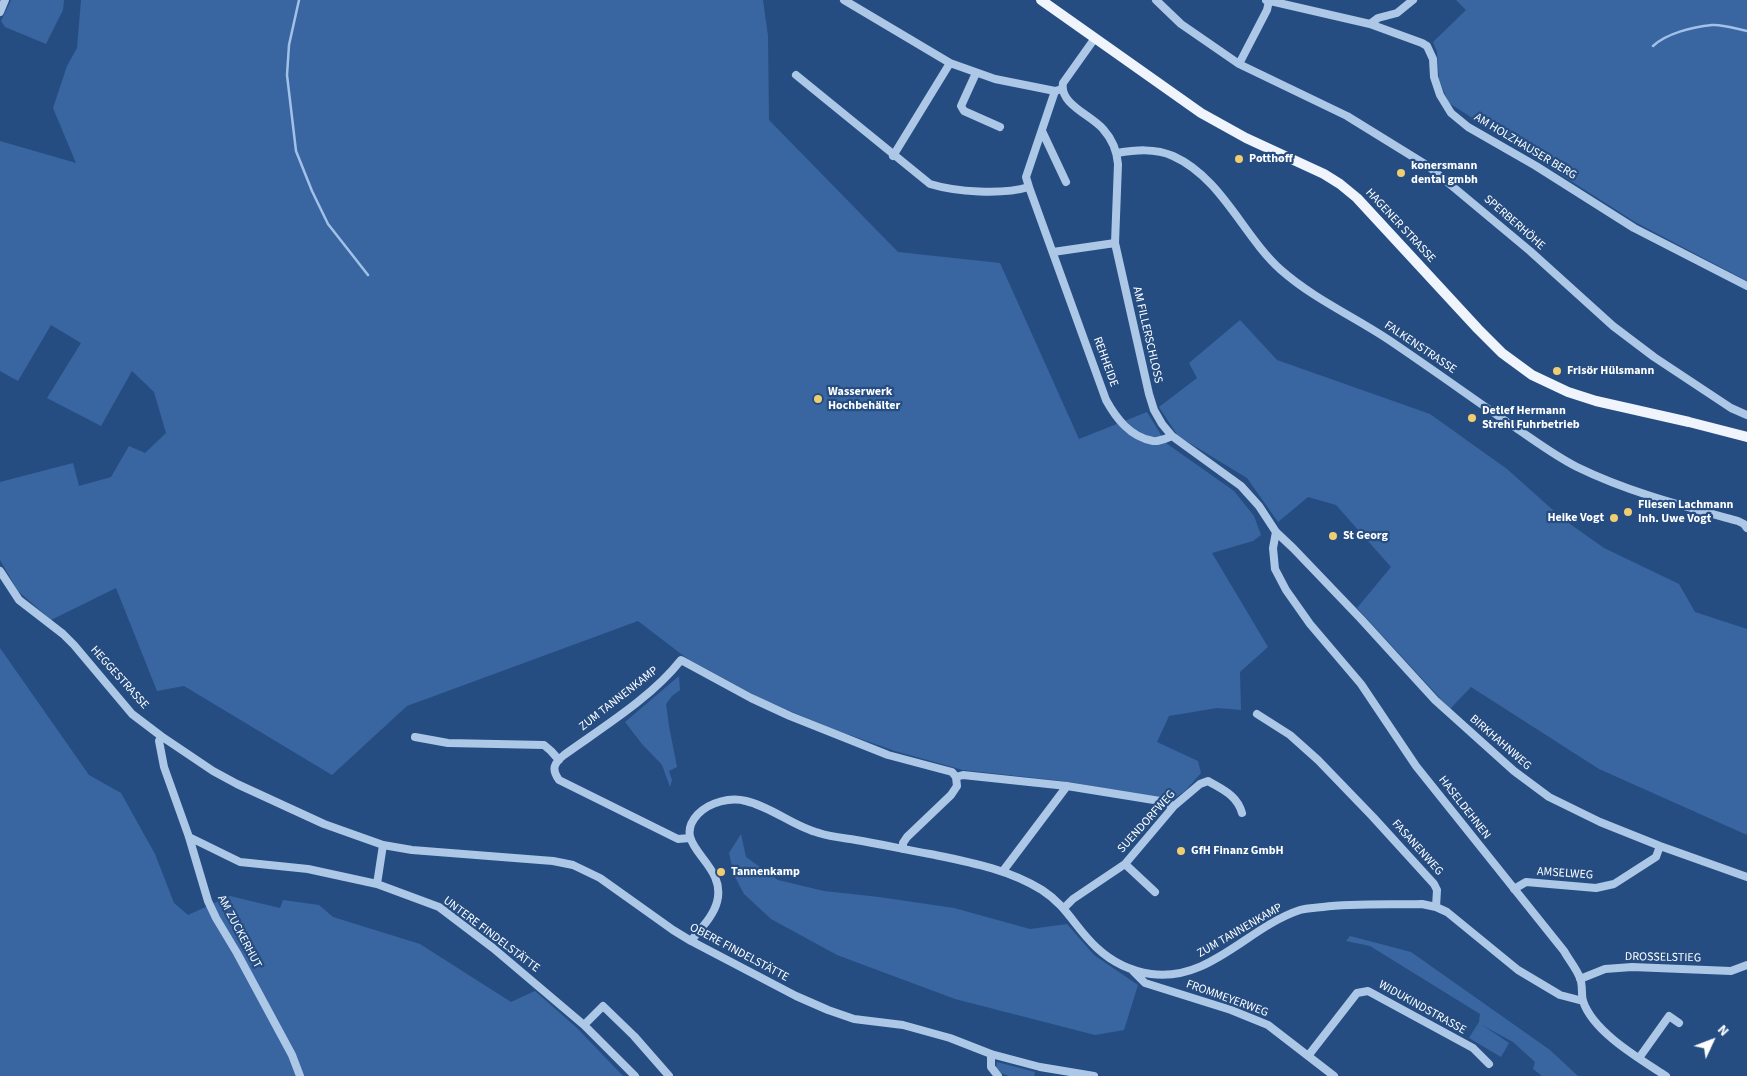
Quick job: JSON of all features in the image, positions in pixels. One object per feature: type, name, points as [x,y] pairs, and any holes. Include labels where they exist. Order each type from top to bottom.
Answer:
[{"type":"main road","name":"HAGENER STRASSE","points":[[1041,0],[1210,118],[1246,138],[1324,174],[1340,184],[1357,198],[1502,353],[1532,375],[1568,392],[1596,401],[1747,437]]},
{"type":"street","points":[[0,12],[6,0]]},
{"type":"street","points":[[844,0],[950,62],[976,73],[1004,81],[1059,90],[1095,38]]},
{"type":"street","name":"SPERBERHÖHE","points":[[1156,0],[1181,24],[1239,64],[1347,116],[1428,166],[1530,251],[1613,326],[1662,362],[1732,408],[1747,415]]},
{"type":"street","points":[[1239,64],[1267,10],[1268,0]]},
{"type":"street","name":"AM HOLZHAUSER BERG","points":[[1268,0],[1370,24],[1427,46],[1433,59],[1434,77],[1440,95],[1451,113],[1468,127],[1536,166],[1634,228],[1747,286]]},
{"type":"street","points":[[1370,24],[1378,18],[1397,13],[1413,0]]},
{"type":"street","points":[[893,156],[950,62]]},
{"type":"street","points":[[976,73],[961,106],[964,111],[1000,128]]},
{"type":"street","points":[[796,75],[893,156],[930,184],[942,188],[1003,192],[1029,187]]},
{"type":"street","name":"REHHEIDE","points":[[1059,90],[1026,177],[1029,187],[1106,400],[1114,414],[1123,425],[1135,434],[1154,441],[1172,436]]},
{"type":"street","name":"AM FILLERSCHLOSS","points":[[1059,90],[1101,127],[1109,136],[1117,152],[1115,243],[1154,410],[1172,436],[1241,486],[1259,506],[1276,532],[1293,548]]},
{"type":"street","points":[[1042,131],[1066,182]]},
{"type":"street","name":"FALKENSTRASSE","points":[[1117,152],[1134,150],[1153,151],[1172,156],[1196,171],[1216,191],[1256,245],[1281,270],[1312,294],[1387,339],[1523,433],[1575,466],[1615,485],[1746,525]]},
{"type":"street","points":[[1053,252],[1115,243]]},
{"type":"street","name":"HASELDEHNEN","points":[[1276,532],[1273,548],[1275,569],[1286,590],[1310,624],[1361,684],[1416,766],[1564,951],[1580,979],[1583,1001],[1593,1019],[1639,1058],[1666,1076]]},
{"type":"street","name":"BIRKHAHNWEG","points":[[1293,548],[1435,700],[1514,771],[1549,797],[1600,822],[1747,877]]},
{"type":"street","name":"HEGGESTRASSE","points":[[0,570],[19,600],[63,634],[132,714],[161,736],[221,775],[294,810]]},
{"type":"street","name":"ZUM TANNENKAMP","points":[[559,760],[633,705],[682,660],[751,698],[790,716],[888,755],[952,772],[956,777],[962,775],[1067,786],[1160,801],[1174,806]]},
{"type":"street","name":"FASANENWEG","points":[[1257,714],[1290,735],[1318,760],[1373,817],[1434,884],[1437,890],[1436,906]]},
{"type":"street","name":"AM ZUCKERHUT","points":[[161,736],[159,741],[164,767],[189,837],[208,901],[292,1055],[300,1076]]},
{"type":"street","points":[[415,737],[448,743],[544,745],[559,760],[555,766],[554,773],[559,780],[678,839],[690,838],[694,847],[715,874],[718,888],[717,902],[711,914],[691,941]]},
{"type":"street","points":[[903,849],[903,844],[907,837],[957,786],[956,777]]},
{"type":"street","name":"SUENDORFWEG","points":[[1064,908],[1073,899],[1125,864],[1174,806],[1200,784],[1208,781],[1232,795],[1239,804],[1242,813]]},
{"type":"street","points":[[1003,871],[1067,786]]},
{"type":"street","name":"ZUM TANNENKAMP","points":[[690,838],[689,830],[693,820],[701,811],[714,804],[729,800],[746,801],[818,833],[972,862],[1003,871],[1042,890],[1064,908],[1096,948],[1118,964],[1132,970],[1153,974],[1179,974],[1206,965],[1279,919],[1301,909],[1337,905],[1422,904],[1436,906]]},
{"type":"street","name":"OBERE FINDELSTÄTTE","points":[[294,810],[324,824],[384,845],[412,850],[554,861],[573,865],[600,878],[672,930],[691,941],[796,996],[828,1010],[854,1019],[903,1025],[950,1038],[991,1054],[1040,1067],[1094,1076]]},
{"type":"street","name":"UNTERE FINDELSTÄTTE","points":[[189,837],[240,862],[308,869],[377,884],[439,907],[493,948],[584,1025],[635,1076]]},
{"type":"street","points":[[377,884],[384,845]]},
{"type":"street","name":"AMSELWEG","points":[[1514,889],[1526,882],[1596,888],[1614,884],[1656,858],[1660,846]]},
{"type":"street","points":[[1125,864],[1155,892]]},
{"type":"street","points":[[1436,906],[1456,918],[1518,970],[1560,995],[1583,1001]]},
{"type":"street","name":"DROSSELSTIEG","points":[[1580,979],[1605,970],[1632,967],[1731,971],[1747,965]]},
{"type":"street","name":"FROMMEYERWEG","points":[[1132,970],[1145,983],[1231,1010],[1268,1025],[1334,1076]]},
{"type":"street","name":"WIDUKINDSTRASSE","points":[[1308,1056],[1357,993],[1368,991],[1473,1048],[1489,1064]]},
{"type":"street","points":[[584,1025],[603,1006],[634,1036],[669,1076]]},
{"type":"street","points":[[1639,1058],[1670,1016],[1679,1023]]},
{"type":"street","points":[[991,1054],[991,1067],[998,1076]]},
{"type":"shaded area","points":[[11,0],[64,0],[63,10],[46,44],[5,27],[1,21]]},
{"type":"shaded area","points":[[81,0],[763,0],[768,36],[769,120],[898,252],[1000,263],[1079,439],[1147,412],[1166,443],[1234,491],[1254,516],[1261,535],[1253,541],[1212,553],[1268,647],[1240,672],[1241,710],[1217,708],[1169,716],[1157,742],[1198,761],[1201,773],[1186,790],[1171,801],[1071,782],[963,770],[895,751],[830,728],[762,699],[689,660],[638,621],[407,706],[332,775],[184,686],[157,691],[116,588],[51,620],[18,591],[0,560],[0,482],[73,463],[79,486],[111,477],[129,446],[145,453],[166,433],[154,392],[132,371],[101,426],[47,398],[81,343],[51,325],[18,381],[0,371],[0,141],[76,163],[53,108],[67,66],[77,48]]},
{"type":"shaded area","points":[[1456,0],[1747,0],[1747,281],[1635,222],[1449,103],[1439,80],[1437,52],[1433,42],[1466,10]]},
{"type":"shaded area","points":[[1240,320],[1277,360],[1430,414],[1507,469],[1563,519],[1604,548],[1679,584],[1695,612],[1747,629],[1747,835],[1599,769],[1471,687],[1450,709],[1357,608],[1391,567],[1336,505],[1308,497],[1278,522],[1247,478],[1178,436],[1159,407],[1197,378],[1189,363]]},
{"type":"shaded area","points":[[0,648],[89,775],[121,793],[155,854],[174,903],[188,915],[230,896],[280,908],[283,900],[319,905],[333,917],[420,944],[511,1002],[535,991],[577,1028],[623,1076],[0,1076]]},
{"type":"shaded area","points":[[679,676],[680,690],[666,704],[677,767],[669,771],[672,780],[670,787],[662,765],[625,722]]},
{"type":"shaded area","points":[[741,834],[746,857],[778,880],[824,891],[954,908],[1030,929],[1067,924],[1094,955],[1138,985],[1124,1030],[1095,1035],[955,999],[837,955],[771,919],[744,894],[734,875],[729,853]]},
{"type":"shaded area","points":[[1350,936],[1411,952],[1550,1050],[1578,1076],[1542,1076],[1533,1069],[1535,1062],[1513,1042],[1482,1025],[1509,1043],[1501,1057],[1469,1038],[1479,1022],[1480,1014],[1370,946],[1346,941]]},
{"type":"shaded area","points":[[997,1062],[1035,1072],[1034,1076],[1009,1076],[998,1072],[996,1068]]},
{"type":"waterway","points":[[299,0],[289,45],[287,75],[296,151],[328,224],[368,275]]},
{"type":"waterway","points":[[1653,46],[1673,34],[1705,26],[1721,25],[1747,31]]},
{"type":"place","name":"Potthoff","points":[[1239,159]]},
{"type":"place","name":"konersmann dental gmbh","points":[[1401,173]]},
{"type":"place","name":"Frisör Hülsmann","points":[[1557,371]]},
{"type":"place","name":"Wasserwerk Hochbehälter","points":[[818,399]]},
{"type":"place","name":"Detlef Hermann Strehl Fuhrbetrieb","points":[[1472,418]]},
{"type":"place","name":"Fliesen Lachmann Inh. Uwe Vogt","points":[[1628,512]]},
{"type":"place","name":"Heike Vogt","points":[[1614,518]]},
{"type":"place","name":"St Georg","points":[[1333,536]]},
{"type":"place","name":"GfH Finanz GmbH","points":[[1181,851]]},
{"type":"place","name":"Tannenkamp","points":[[721,872]]}]
